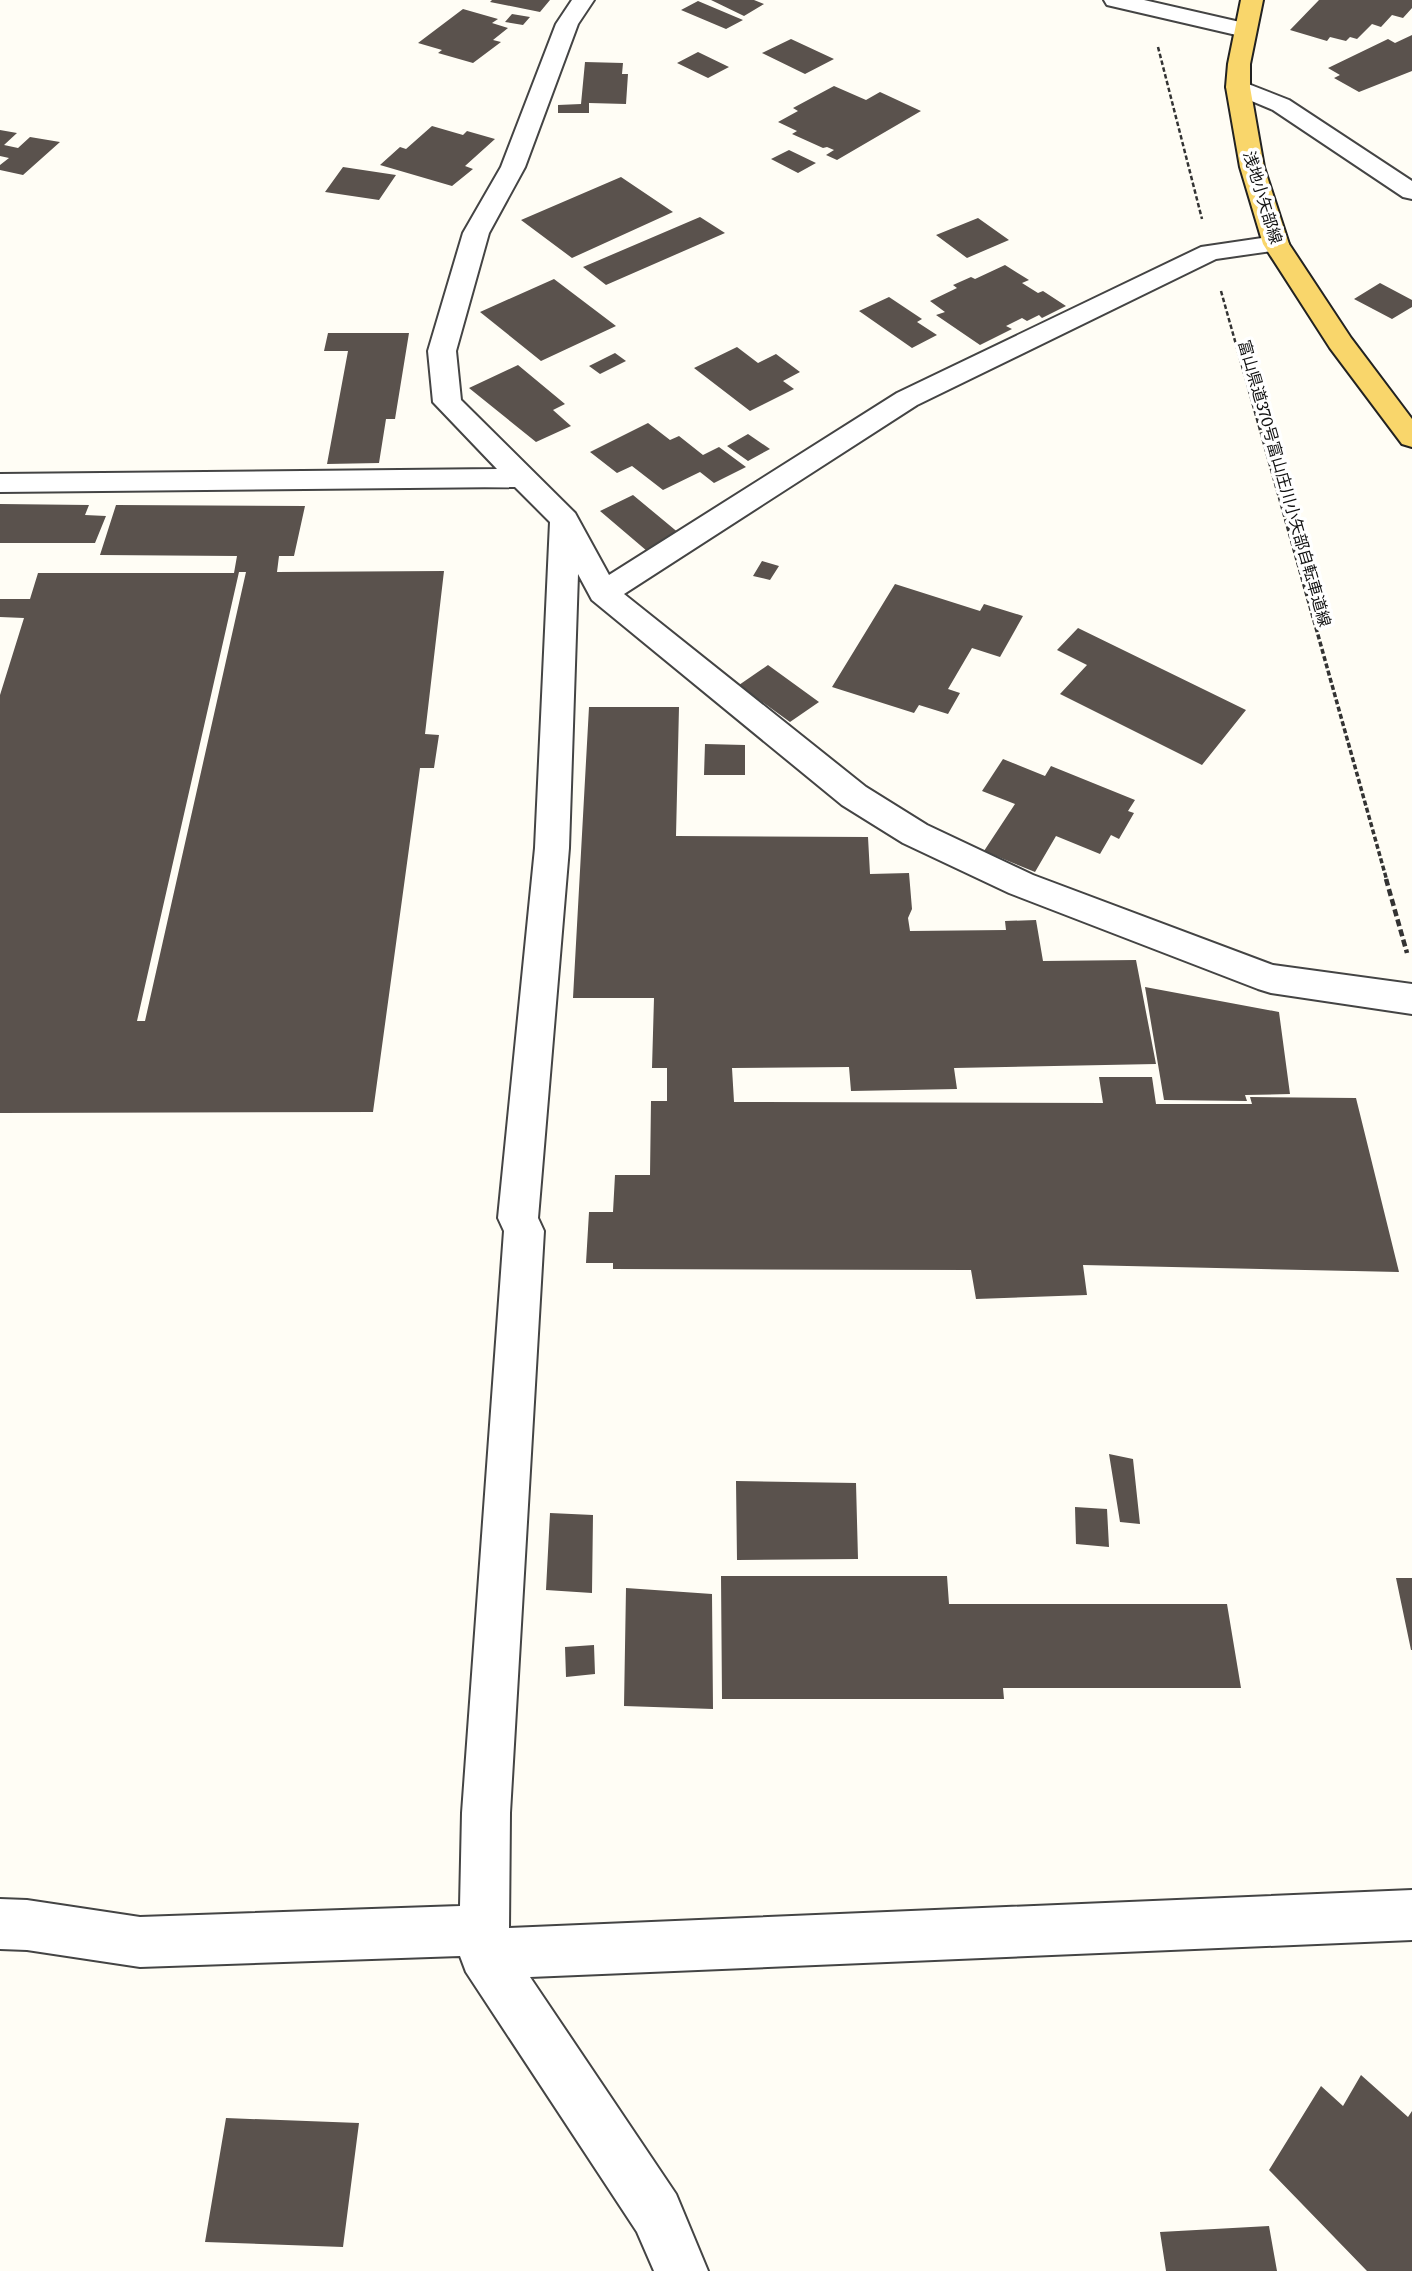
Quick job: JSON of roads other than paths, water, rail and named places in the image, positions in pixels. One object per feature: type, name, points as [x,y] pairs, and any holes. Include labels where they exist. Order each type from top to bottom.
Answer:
[{"type":"main road","name":"浅地小矢部線","points":[[1252,0],[1245,30],[1238,88],[1252,167],[1276,244],[1340,342],[1412,438]]},
{"type":"street","points":[[583,0],[566,24],[513,167],[476,233],[442,351],[447,402],[565,520],[603,593],[854,796],[915,834],[1021,884],[1271,979],[1412,999]]},
{"type":"street","points":[[1115,0],[1245,30]]},
{"type":"street","points":[[1238,88],[1281,105],[1412,192]]},
{"type":"street","points":[[603,593],[907,399],[1210,252],[1276,244]]},
{"type":"street","points":[[0,483],[522,478]]},
{"type":"street","points":[[565,520],[552,848],[518,1218],[524,1231],[486,1813],[484,1942],[657,2213],[681,2271]]},
{"type":"street","points":[[0,1924],[27,1925],[140,1942],[484,1942],[1412,1915]]}]
